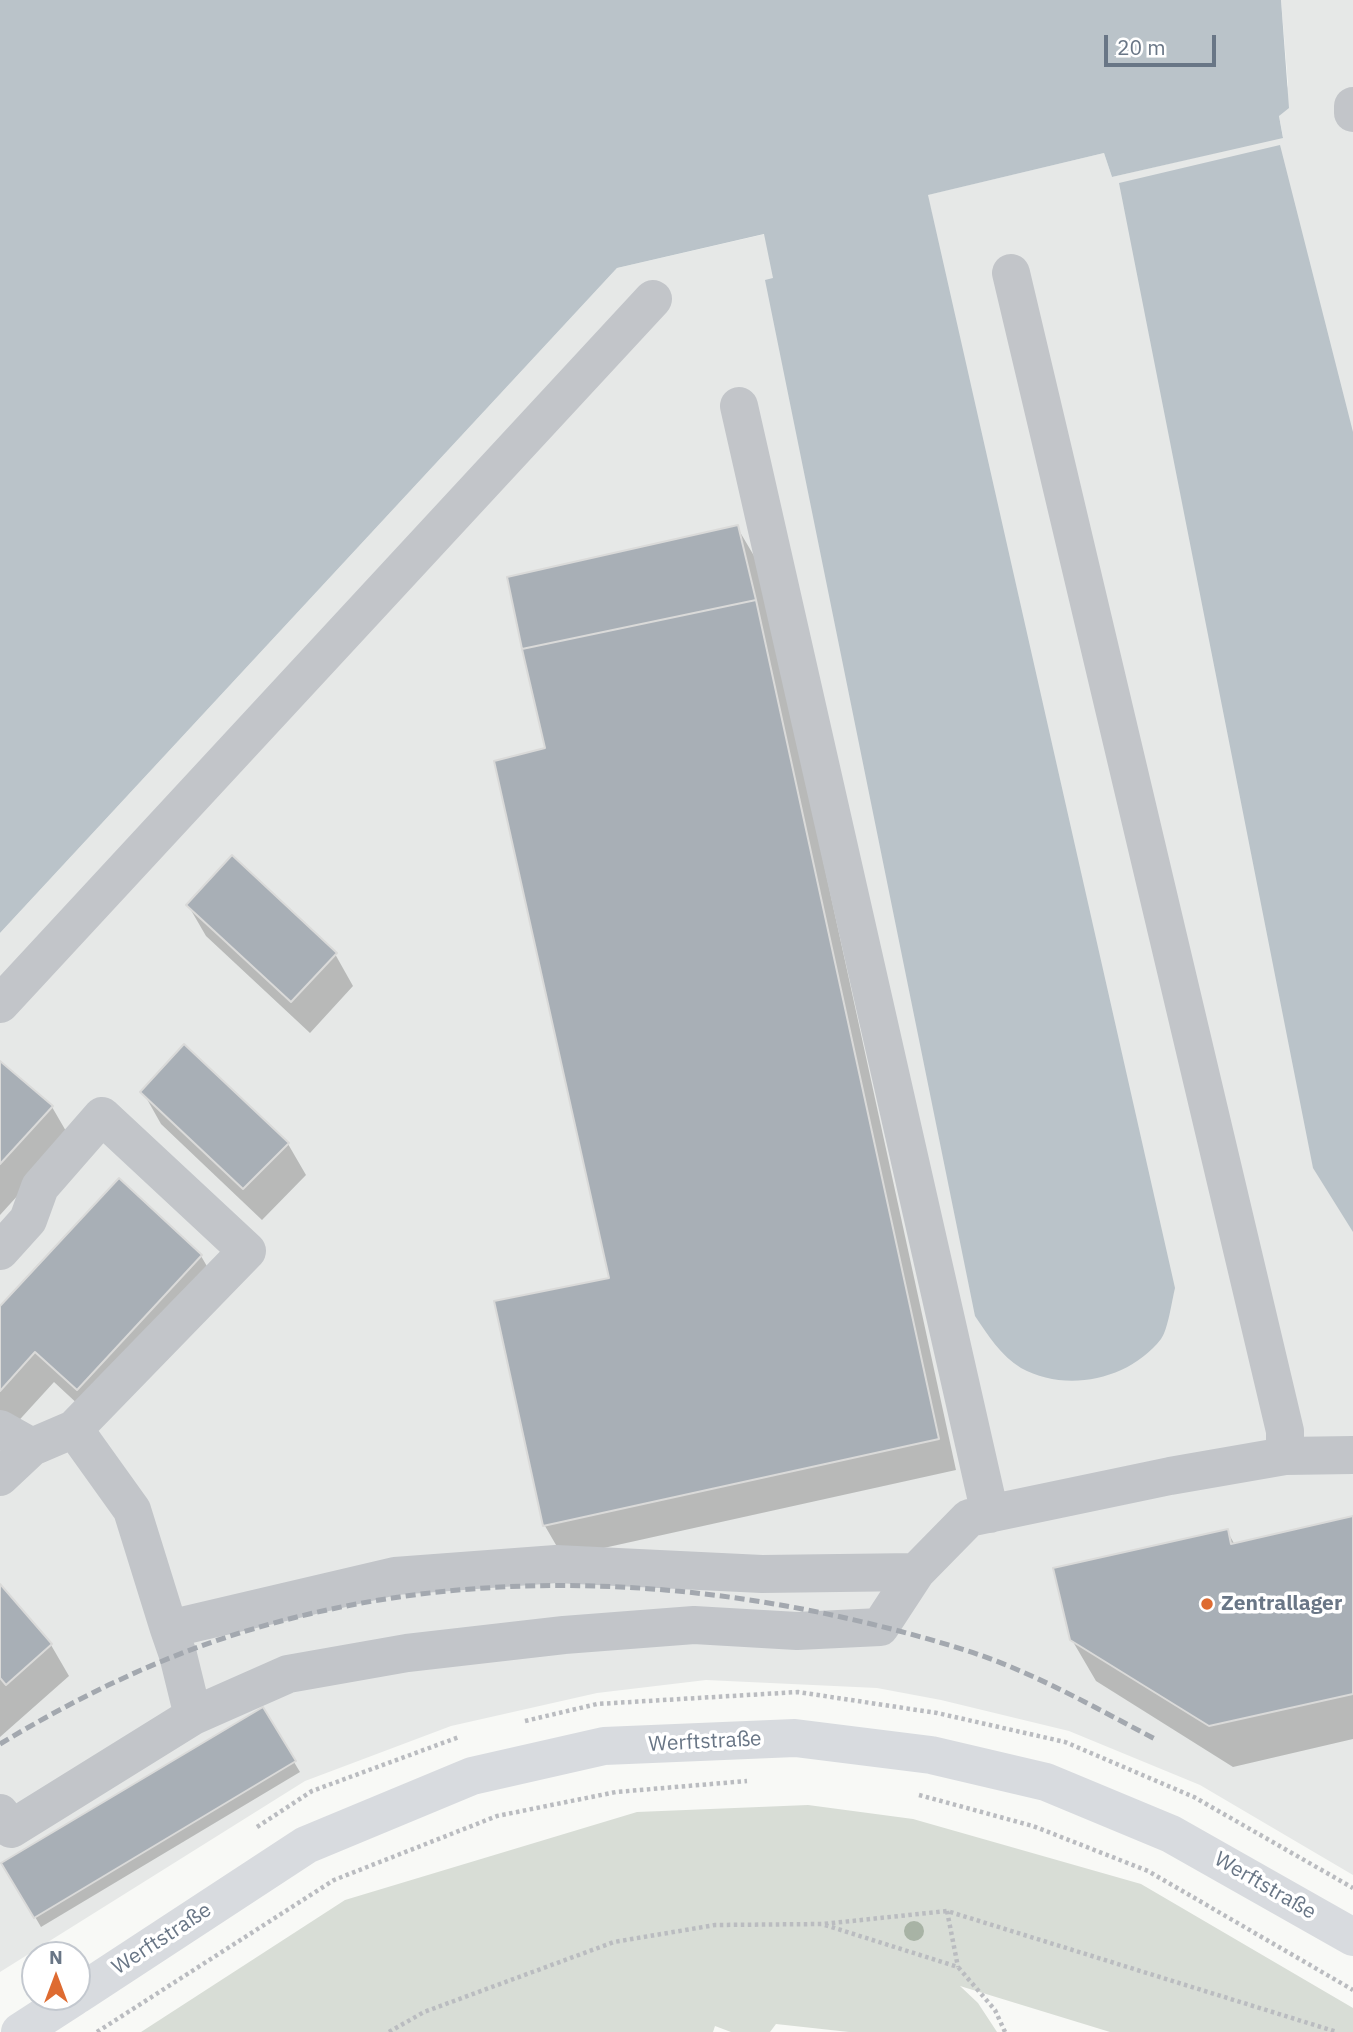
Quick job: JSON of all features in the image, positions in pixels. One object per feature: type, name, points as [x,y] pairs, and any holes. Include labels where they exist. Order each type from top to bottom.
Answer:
[{"type":"main road","name":"Werftstraße","points":[[91,1986],[306,1845],[472,1776],[604,1746],[686,1742],[795,1738],[931,1755],[1046,1782],[1171,1833],[1353,1937]]},
{"type":"main road","name":"Werftstraße","points":[[20,2032],[52,2011]]},
{"type":"lane","points":[[1353,106],[1353,113]]},
{"type":"lane","points":[[1011,273],[1285,1431],[1285,1456]]},
{"type":"lane","points":[[0,1004],[653,299]]},
{"type":"lane","points":[[739,406],[990,1514]]},
{"type":"lane","points":[[0,1251],[28,1220],[40,1188],[102,1116],[247,1251],[74,1429],[16,1438],[0,1477]]},
{"type":"lane","points":[[74,1429],[132,1510],[178,1655],[193,1716]]},
{"type":"lane","points":[[0,1813],[11,1829],[193,1716],[288,1674],[407,1653],[564,1635],[694,1625],[797,1631],[880,1627],[916,1573],[969,1518],[1170,1476],[1285,1456],[1353,1455]]},
{"type":"lane","points":[[169,1629],[395,1576],[556,1564],[762,1574],[916,1573]]},
{"type":"path","points":[[97,2032],[334,1880],[496,1816],[616,1792],[751,1781]]},
{"type":"path","points":[[908,1794],[1033,1826],[1148,1871],[1353,1990]]},
{"type":"path","points":[[947,1911],[958,1968],[995,2010],[1005,2032]]},
{"type":"path","points":[[392,2031],[424,2012],[614,1942],[715,1925],[823,1924],[947,1911],[1337,2032]]},
{"type":"path","points":[[823,1924],[958,1968]]},
{"type":"shaded area","points":[[0,0],[1281,0],[1289,108],[1279,116],[1283,138],[1112,177],[1104,153],[928,195],[1175,1288],[1163,1335],[1148,1353],[1115,1373],[1077,1381],[1057,1380],[1039,1376],[1014,1363],[995,1345],[975,1316],[765,280],[773,278],[764,234],[617,268],[0,933]]},
{"type":"shaded area","points":[[1281,0],[1353,0],[1353,1875],[1200,1785],[1069,1731],[941,1700],[877,1688],[706,1680],[597,1693],[451,1726],[305,1781],[50,1941],[21,1941],[21,1959],[0,1972],[0,933],[617,268],[765,234],[769,254],[932,214],[927,195],[1104,153],[1112,177],[1283,137],[1279,116],[1288,85]]},
{"type":"shaded area","points":[[1280,145],[1353,432],[1353,1232],[1313,1168],[1119,183]]},
{"type":"shaded area","points":[[808,1805],[913,1819],[1141,1884],[1353,2008],[1353,2032],[1110,2032],[960,1986],[978,2003],[997,2032],[849,2032],[776,2024],[770,2032],[731,2032],[715,2026],[713,2032],[141,2032],[345,1900],[637,1812]]},
{"type":"building","points":[[738,525],[756,600],[522,649],[507,577]]},
{"type":"building","points":[[756,600],[939,1439],[543,1526],[494,1301],[609,1278],[494,761],[545,748],[522,649]]},
{"type":"building","points":[[232,855],[337,953],[291,1002],[186,905]]},
{"type":"building","points":[[184,1044],[289,1143],[243,1189],[140,1092]]},
{"type":"building","points":[[0,1061],[53,1106],[0,1164]]},
{"type":"building","points":[[119,1178],[202,1255],[77,1390],[35,1352],[0,1391],[0,1306]]},
{"type":"building","name":"Zentrallager","points":[[1353,1516],[1353,1694],[1209,1726],[1070,1640],[1053,1568],[1228,1529],[1231,1544]]},
{"type":"building","points":[[0,1584],[52,1644],[6,1685],[0,1678]]},
{"type":"building","points":[[263,1707],[296,1761],[34,1918],[1,1863]]},
{"type":"railway","points":[[0,1744],[118,1680],[211,1642],[243,1632],[332,1609],[423,1594],[514,1586],[606,1586],[698,1593],[789,1607],[879,1626],[992,1659],[1063,1691],[1155,1739]]},
{"type":"place","name":"Zentrallager","points":[[1207,1604]]}]
